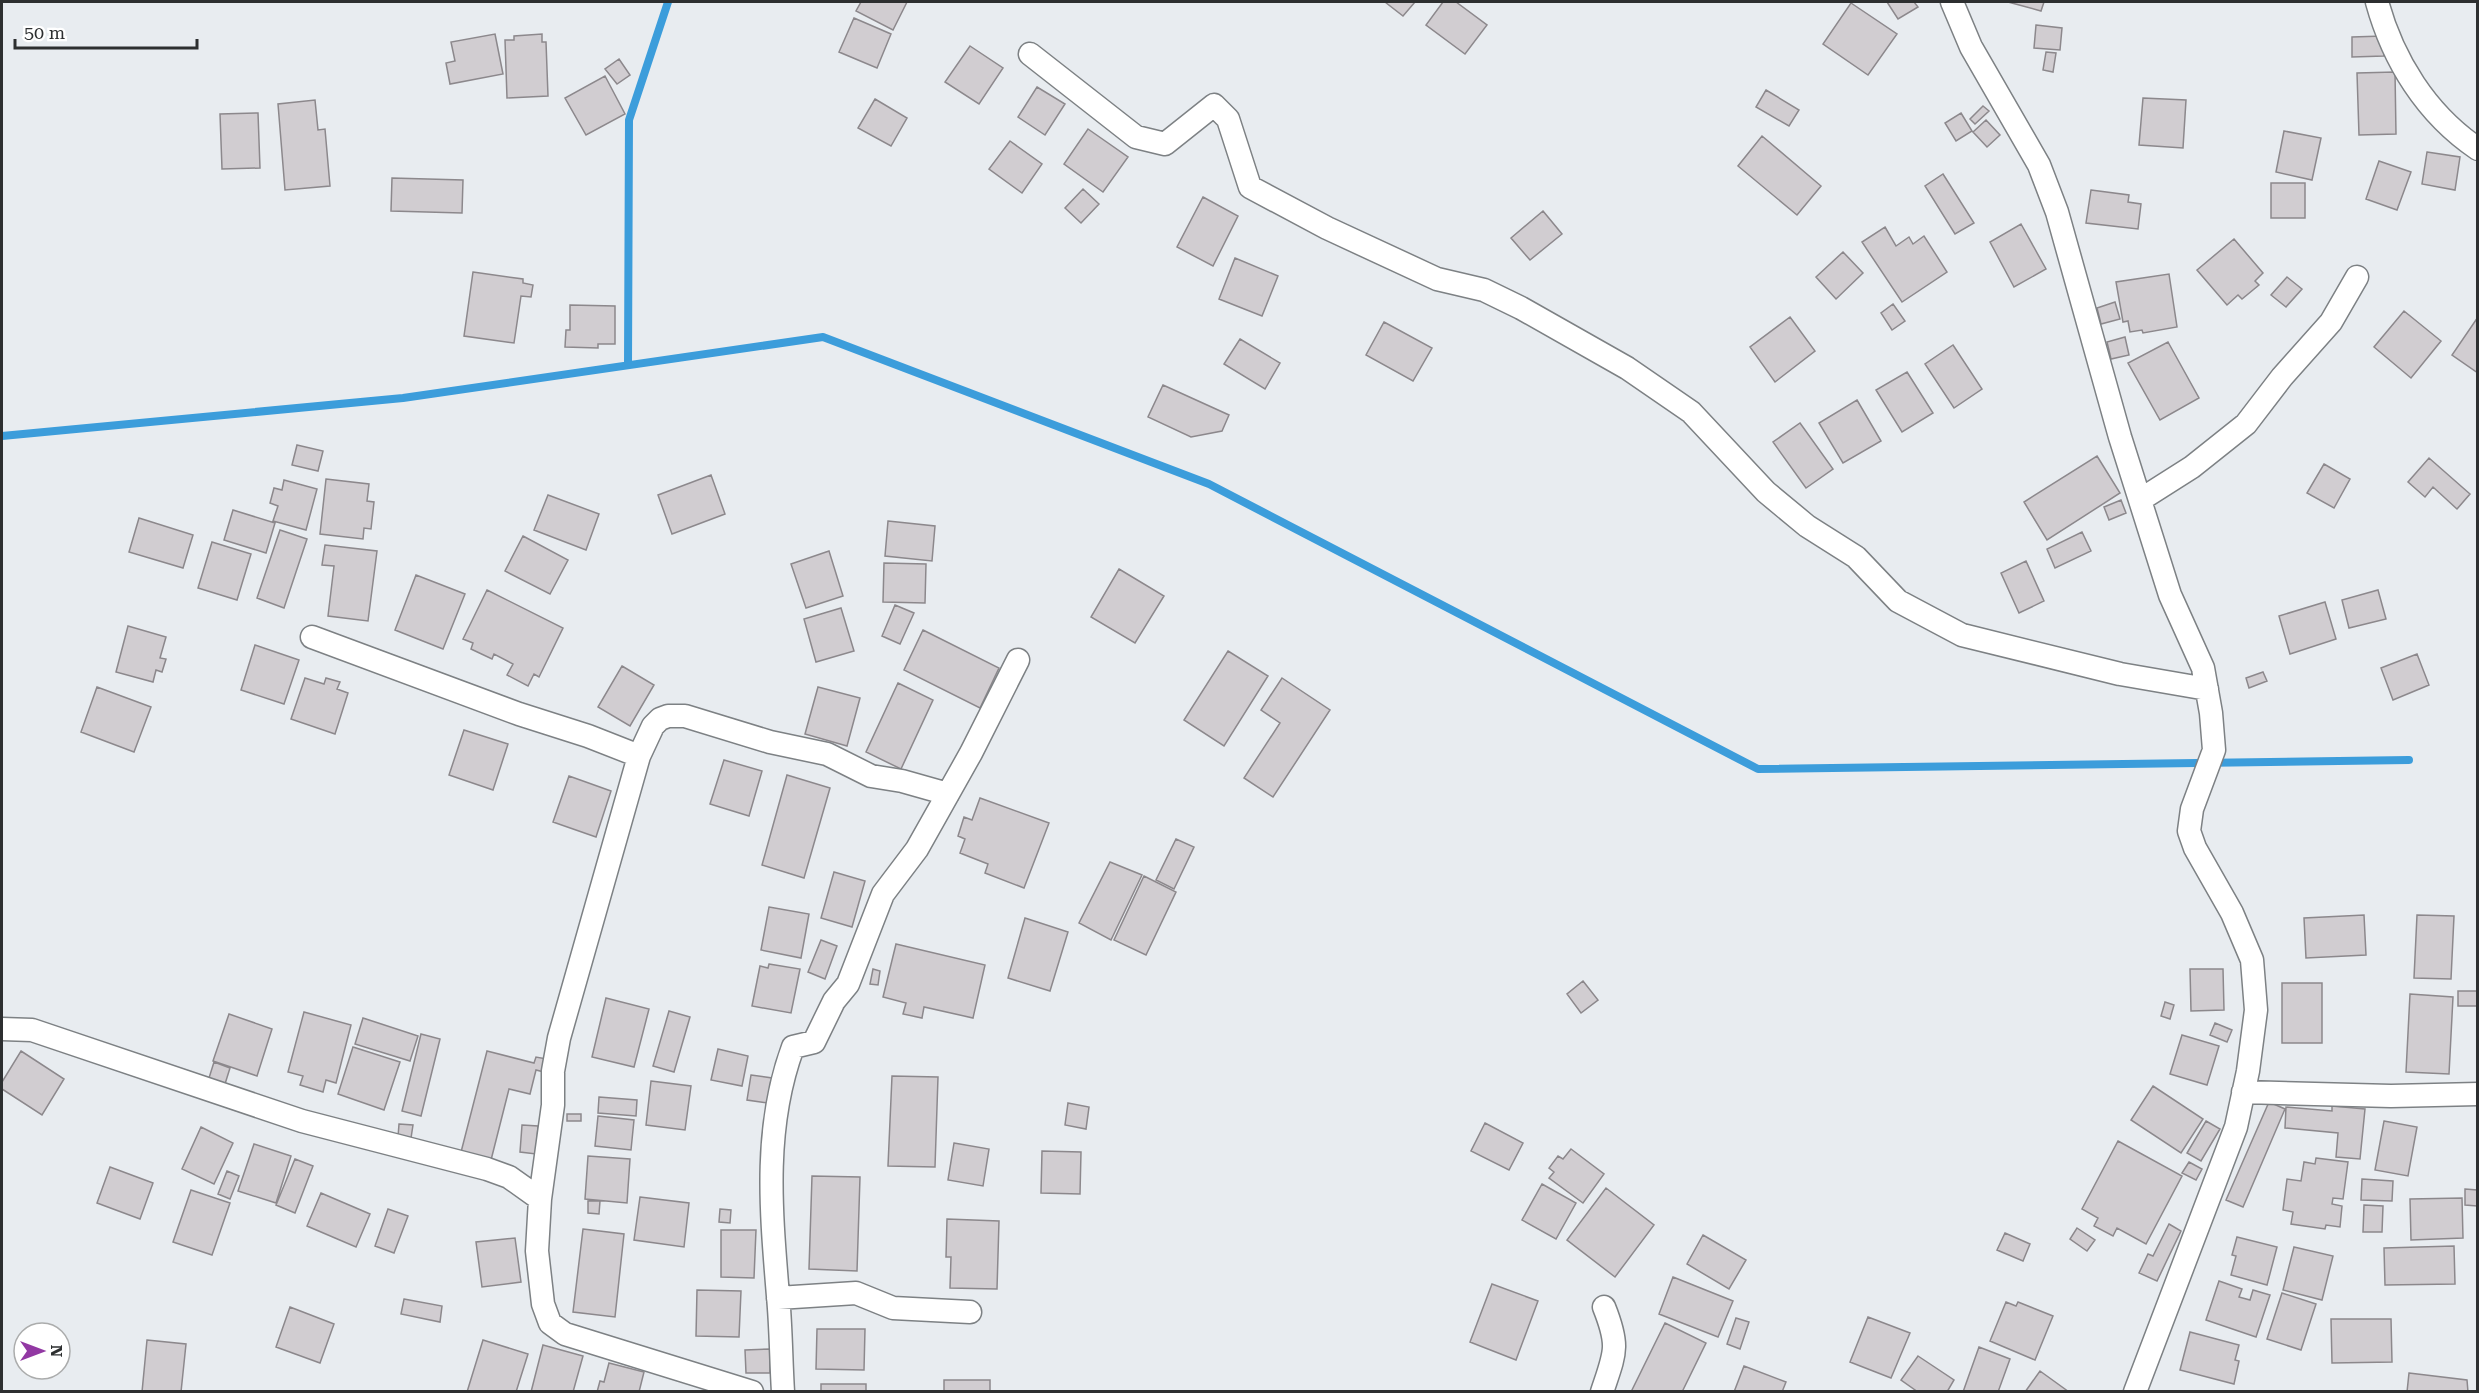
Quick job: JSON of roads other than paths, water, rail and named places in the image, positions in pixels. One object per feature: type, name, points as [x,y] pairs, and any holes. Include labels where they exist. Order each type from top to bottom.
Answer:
[{"type":"street","points":[[1952,2],[1971,47],[2038,165],[2053,203],[2170,595],[2203,668],[2214,750],[2192,809],[2189,831],[2195,848],[2232,913],[2252,960],[2256,1010],[2236,1127],[2135,1392]]},
{"type":"street","points":[[2377,2],[2396,58],[2428,105],[2478,149]]},
{"type":"street","points":[[1030,54],[1136,136],[1165,144],[1214,105],[1228,119],[1250,187],[1327,228],[1437,279],[1484,290],[1521,308],[1627,368],[1691,412],[1766,492],[1807,526],[1856,557],[1898,601],[1916,611],[1962,635],[1973,638],[2120,674],[2207,689]]},
{"type":"street","points":[[2140,500],[2192,467],[2247,424],[2282,377],[2331,322],[2357,277]]},
{"type":"street","points":[[312,637],[639,756]]},
{"type":"street","points":[[783,1392],[771,1222],[771,1160],[781,1079],[793,1047],[814,1042],[834,1001],[848,984],[883,894],[917,849],[1018,660]]},
{"type":"street","points":[[752,1392],[565,1334],[550,1323],[543,1304],[537,1251],[540,1199],[553,1105],[553,1071],[559,1038],[639,756],[653,726],[660,719],[668,716],[685,716],[770,742],[827,754],[871,776],[902,781],[948,794]]},
{"type":"street","points":[[2,1029],[32,1030],[302,1121],[487,1169],[508,1177],[540,1199]]},
{"type":"street","points":[[2243,1092],[2391,1096],[2478,1094]]},
{"type":"street","points":[[778,1298],[856,1293],[893,1308],[970,1312]]},
{"type":"street","points":[[1602,1392],[1614,1356],[1614,1334],[1604,1307]]},
{"type":"waterway","points":[[628,365],[629,120],[668,2]]},
{"type":"waterway","points":[[2,436],[403,398],[823,337],[1209,484],[1758,769],[2409,760]]}]
